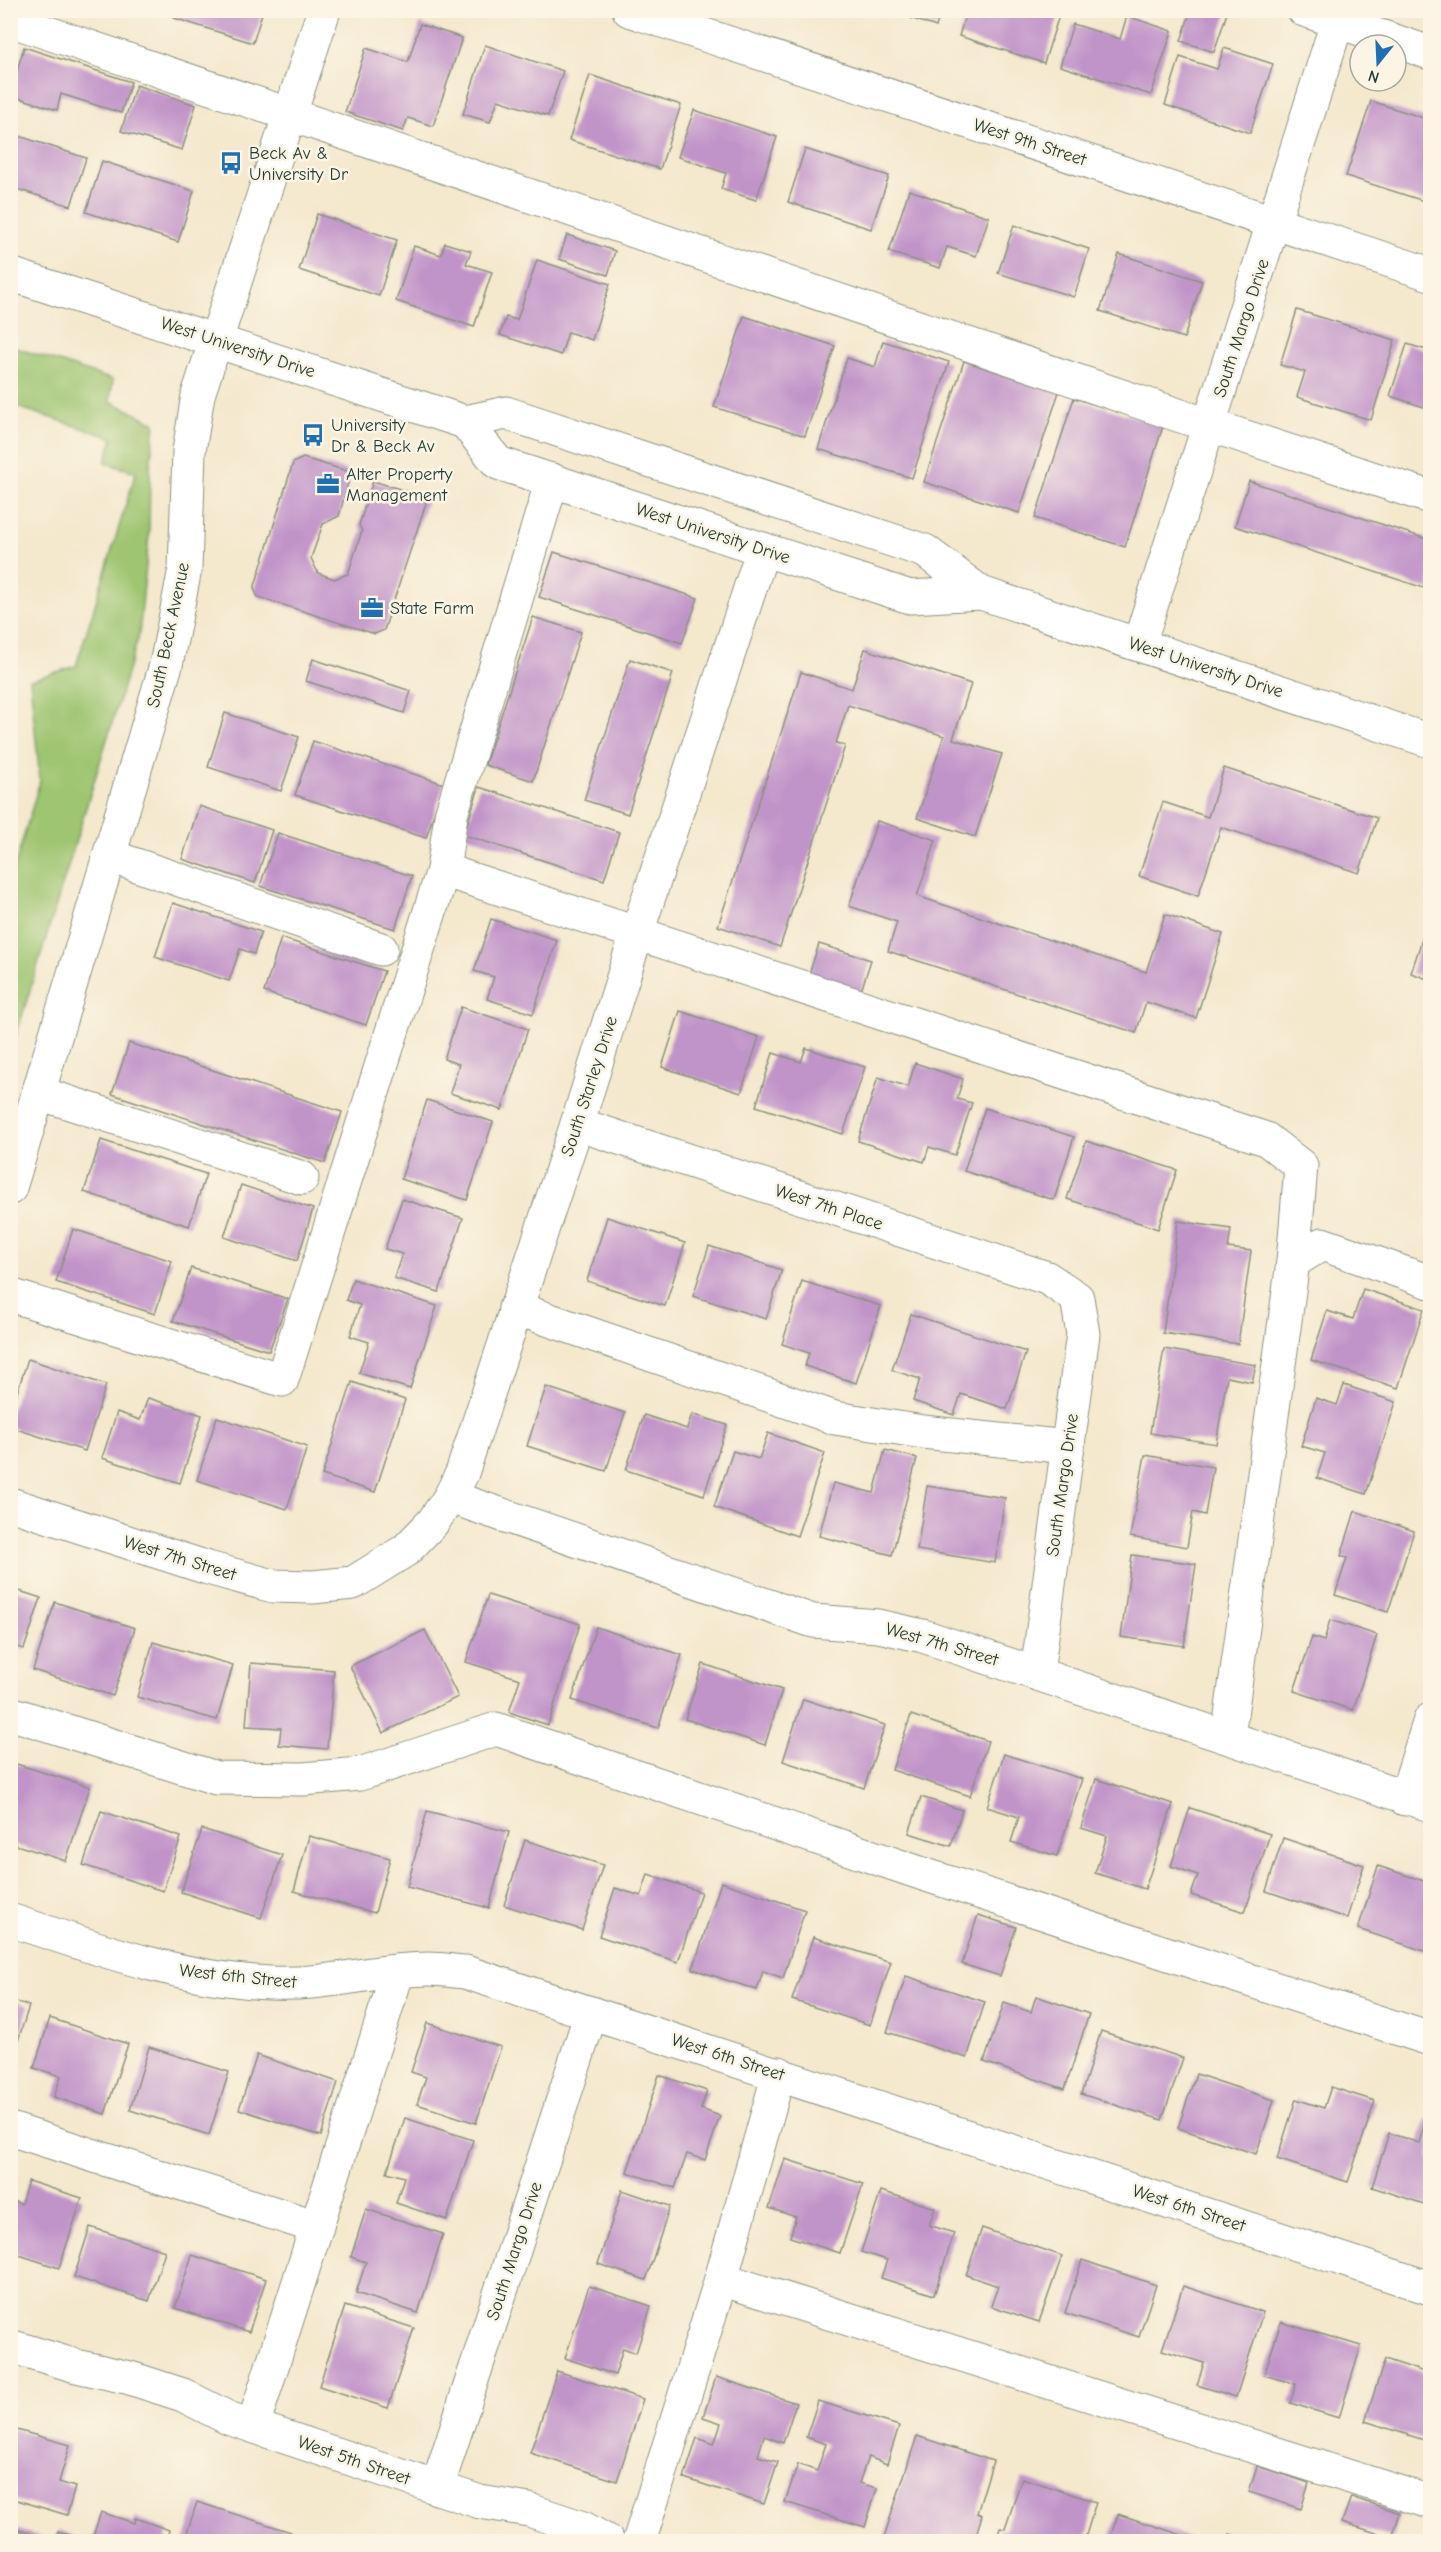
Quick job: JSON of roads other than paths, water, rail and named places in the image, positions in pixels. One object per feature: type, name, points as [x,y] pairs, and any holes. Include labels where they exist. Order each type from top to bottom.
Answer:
[{"type":"street","name":"South Beck Avenue","points":[[10,1188],[166,665],[184,569],[189,450],[198,395],[324,10]]},
{"type":"street","name":"West 9th Street","points":[[629,10],[1431,274]]},
{"type":"street","points":[[1304,10],[1340,16],[1431,53]]},
{"type":"street","name":"South Margo Drive","points":[[1139,644],[1340,16]]},
{"type":"street","points":[[10,20],[1210,425],[1431,497]]},
{"type":"street","name":"West University Drive","points":[[10,274],[465,422],[506,412],[926,551],[981,593],[1431,741]]},
{"type":"street","name":"West University Drive","points":[[465,422],[498,463],[910,597],[981,593]]},
{"type":"street","points":[[10,1295],[282,1380],[443,870],[451,815],[552,480]]},
{"type":"street","name":"South Starley Drive","points":[[353,1583],[406,1550],[433,1522],[450,1497],[462,1473],[578,1124],[637,933],[763,549]]},
{"type":"street","points":[[110,856],[381,949]]},
{"type":"street","points":[[443,870],[1266,1139],[1301,1166],[1293,1262],[1228,1737]]},
{"type":"street","points":[[39,1093],[302,1178]]},
{"type":"street","name":"West 7th Place","points":[[578,1124],[1047,1278],[1077,1298]]},
{"type":"street","points":[[1293,1262],[1322,1244],[1431,1282]]},
{"type":"street","name":"South Margo Drive","points":[[1037,1673],[1083,1334],[1077,1298]]},
{"type":"street","points":[[515,1308],[835,1418],[923,1432],[1068,1447]]},
{"type":"street","name":"West 7th Street","points":[[450,1497],[813,1622],[878,1626],[923,1636],[1418,1802]]},
{"type":"street","name":"West 7th Street","points":[[10,1504],[208,1568],[273,1586],[313,1587],[353,1583]]},
{"type":"street","points":[[10,1713],[216,1778],[303,1779],[360,1774],[496,1729],[923,1874],[1431,2039]]},
{"type":"street","points":[[1418,1802],[1431,1720]]},
{"type":"street","name":"West 6th Street","points":[[10,1920],[130,1959],[185,1972],[269,1983],[317,1983],[428,1969],[465,1972],[1431,2288]]},
{"type":"street","points":[[240,2422],[317,2227],[398,1971]]},
{"type":"street","name":"South Margo Drive","points":[[437,2488],[591,2013]]},
{"type":"street","points":[[639,2541],[721,2279],[779,2073]]},
{"type":"street","points":[[10,2129],[317,2227]]},
{"type":"street","points":[[721,2279],[1431,2502]]},
{"type":"street","name":"West 5th Street","points":[[10,2346],[76,2366],[122,2395],[179,2413],[240,2422],[480,2502],[529,2510],[584,2528],[608,2541]]},
{"type":"street","name":"West 5th Street","points":[[480,2502],[518,2526],[565,2541]]},
{"type":"place","name":"Beck Av & University Dr","points":[[231,163]]},
{"type":"place","name":"University Dr & Beck Av","points":[[313,435]]},
{"type":"place","name":"Alter Property Management","points":[[328,484]]},
{"type":"place","name":"State Farm","points":[[372,608]]}]
